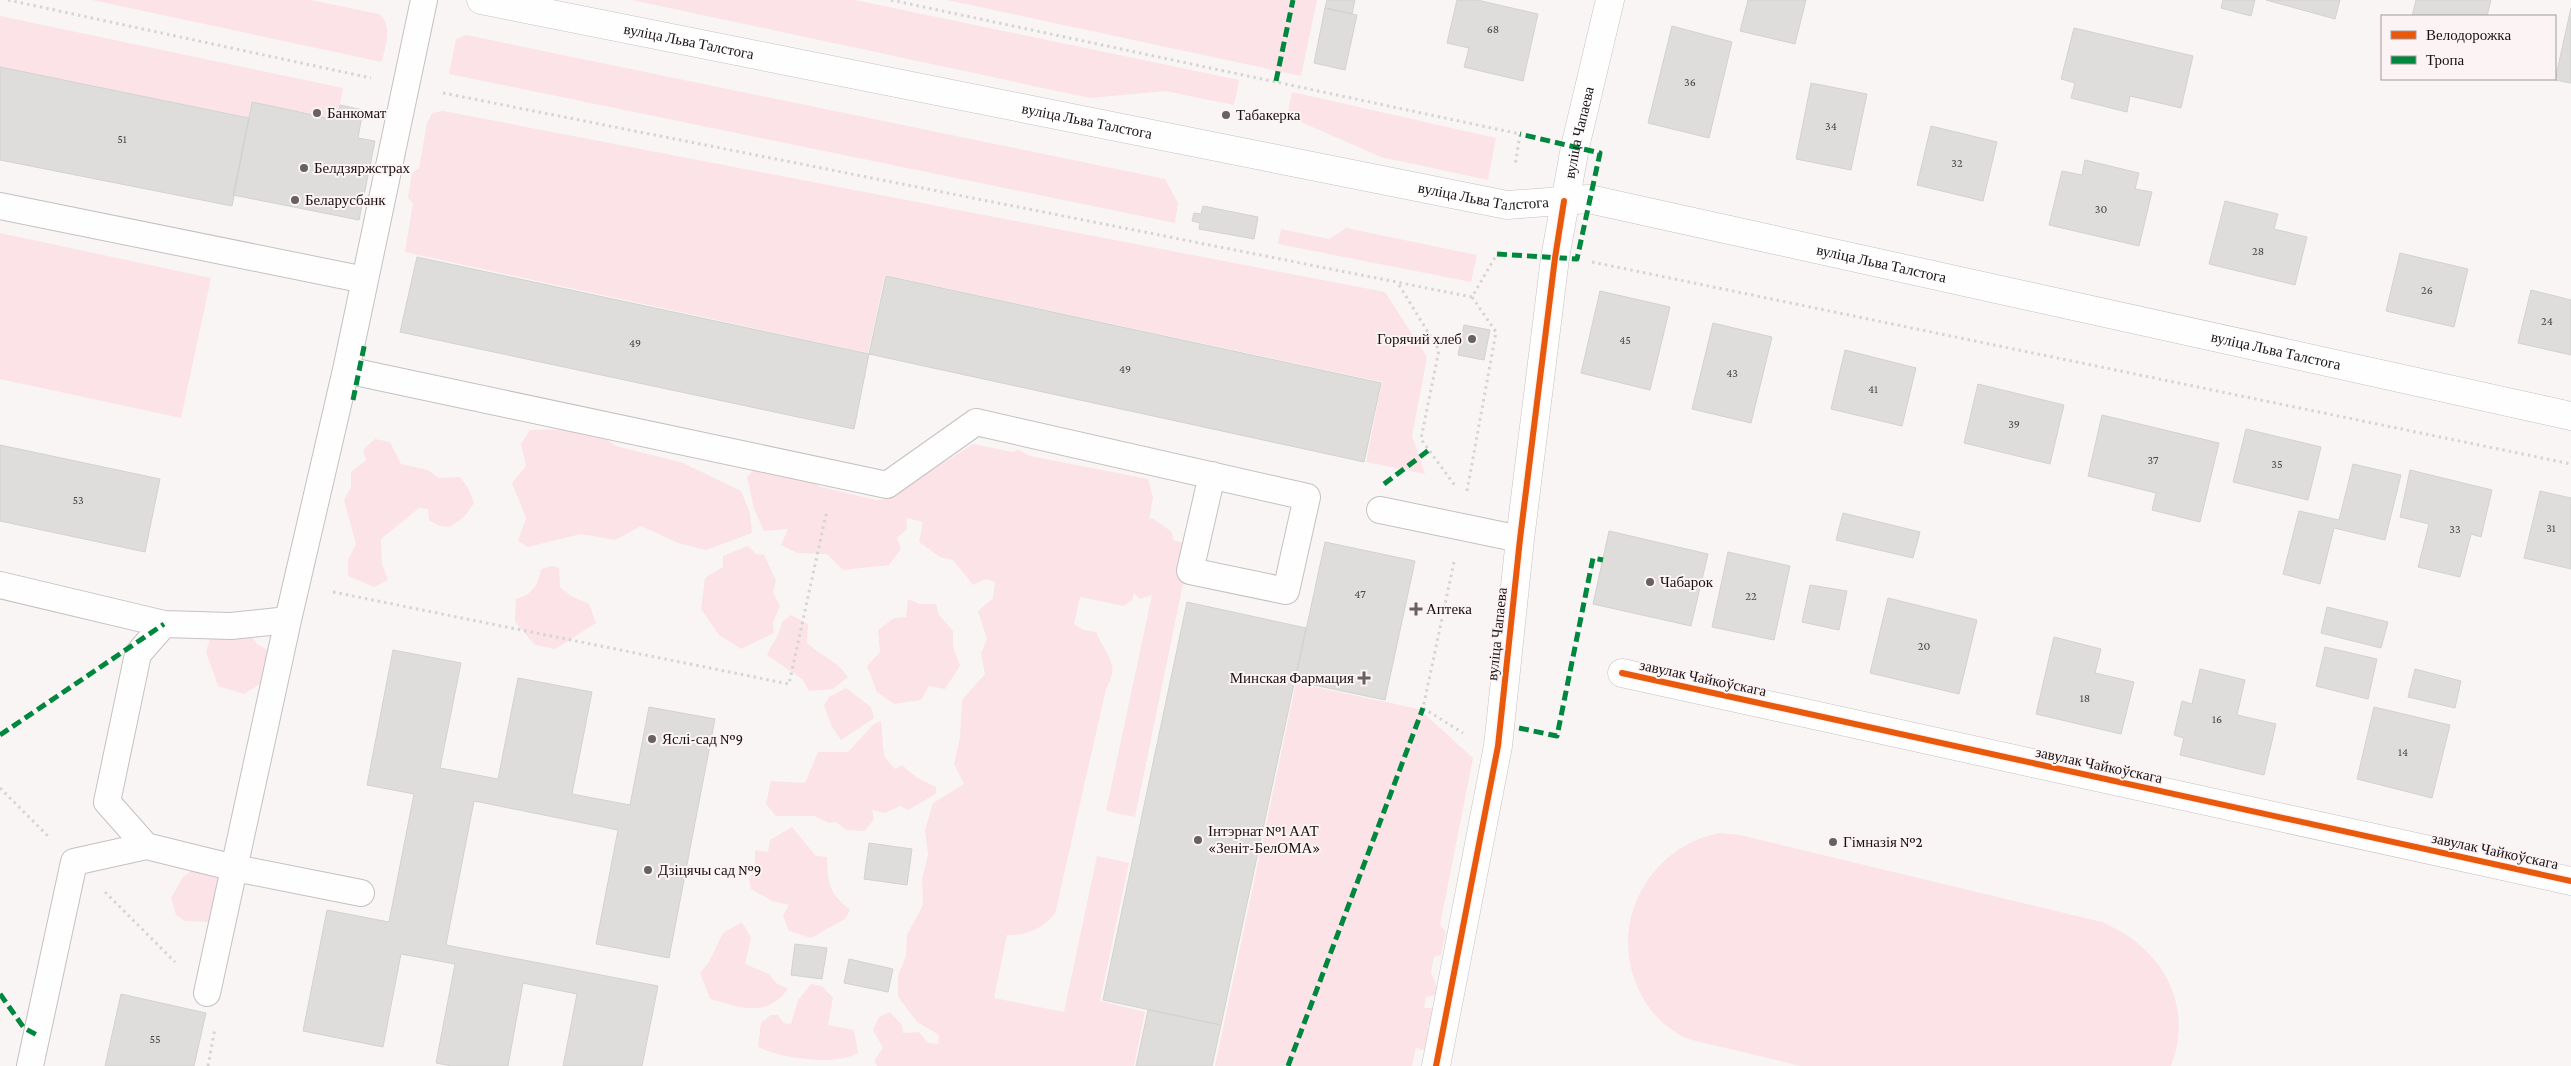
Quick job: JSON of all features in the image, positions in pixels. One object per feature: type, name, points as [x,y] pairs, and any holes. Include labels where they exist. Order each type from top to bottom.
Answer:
[{"type":"main road","name":"вуліца Льва Талстога","points":[[481,0],[1507,205],[1589,199],[2571,416]]},
{"type":"main road","name":"вуліца Чапаева","points":[[1436,1066],[1498,746],[1520,539],[1555,258],[1564,202],[1610,0]]},
{"type":"main road","name":"завулак Чайкоўскага","points":[[1622,673],[2571,881]]},
{"type":"lane","points":[[207,993],[288,620],[346,370],[424,0]]},
{"type":"lane","points":[[0,206],[364,280]]},
{"type":"lane","points":[[346,370],[887,485],[976,422],[1212,475],[1307,497],[1286,591],[1190,571],[1212,475]]},
{"type":"lane","points":[[1380,510],[1520,539]]},
{"type":"lane","points":[[0,586],[164,624],[231,626],[288,620]]},
{"type":"lane","points":[[146,846],[108,802],[138,654],[164,624]]},
{"type":"lane","points":[[30,1066],[74,862],[146,846],[235,868],[361,893]]},
{"type":"path","points":[[8,0],[406,85],[1398,284],[1472,297],[1496,332],[1461,527],[1423,708],[1469,737]]},
{"type":"path","points":[[891,0],[1520,134],[1514,172]]},
{"type":"path","points":[[1472,297],[1497,254]]},
{"type":"path","points":[[1587,262],[2571,464]]},
{"type":"path","points":[[1398,284],[1438,350],[1422,439],[1465,501]]},
{"type":"path","points":[[327,591],[789,684],[835,474]]},
{"type":"path","points":[[0,788],[207,993]]},
{"type":"shaded area","points":[[92,0],[311,0],[379,14],[384,19],[387,36],[382,62]]},
{"type":"shaded area","points":[[632,0],[855,0],[1239,80],[1234,105],[1165,91],[1090,98]]},
{"type":"shaded area","points":[[947,0],[1317,0],[1301,76]]},
{"type":"shaded area","points":[[0,16],[343,88],[337,119],[251,102],[248,117],[0,67]]},
{"type":"shaded area","points":[[466,35],[1165,179],[1178,203],[1175,223],[449,74],[456,39]]},
{"type":"shaded area","points":[[1292,92],[1496,138],[1488,180],[1381,157],[1287,116]]},
{"type":"shaded area","points":[[443,111],[1385,292],[1427,357],[1412,436],[1425,474],[1366,462],[1382,382],[885,275],[868,353],[405,252],[413,203],[408,198],[412,173],[419,168],[427,123],[432,113]]},
{"type":"shaded area","points":[[1346,228],[1477,255],[1471,282],[1278,244],[1281,229],[1329,239]]},
{"type":"shaded area","points":[[0,233],[211,278],[181,418],[0,379]]},
{"type":"shaded area","points":[[530,430],[564,430],[586,433],[607,440],[616,446],[683,463],[741,491],[750,513],[752,533],[706,550],[678,543],[641,526],[615,540],[581,534],[528,547],[518,541],[526,518],[512,483],[526,466],[521,444]]},
{"type":"shaded area","points":[[375,439],[390,442],[401,464],[428,470],[438,478],[460,477],[468,488],[474,503],[465,516],[450,527],[440,526],[429,520],[428,509],[419,508],[381,539],[382,564],[388,580],[374,587],[348,576],[348,560],[356,544],[344,500],[351,487],[351,472],[366,460],[363,450]]},
{"type":"shaded area","points":[[973,444],[1012,452],[1019,450],[1030,456],[1148,479],[1153,497],[1149,520],[1152,518],[1172,532],[1173,540],[1191,545],[1135,817],[1106,811],[1152,595],[1140,599],[1134,593],[1132,600],[1124,606],[1080,597],[1074,624],[1083,630],[1096,632],[1110,660],[1112,672],[1106,689],[1055,914],[1039,928],[1027,933],[1007,935],[994,998],[1064,1012],[1097,856],[1129,863],[1100,1001],[1145,1012],[1134,1066],[877,1066],[874,1061],[883,1048],[873,1030],[879,1017],[890,1012],[902,1025],[903,1033],[919,1032],[928,1043],[938,1044],[939,1035],[917,1022],[898,997],[898,976],[906,956],[907,935],[923,905],[922,879],[928,855],[925,830],[933,803],[964,784],[954,764],[960,738],[962,700],[985,674],[981,653],[987,639],[978,611],[993,598],[995,582],[986,579],[973,585],[953,560],[940,557],[919,542],[923,522],[906,518],[907,529],[897,538],[901,549],[889,565],[843,570],[827,554],[797,553],[781,545],[788,529],[764,531],[754,509],[747,477],[754,470],[798,475],[821,487],[877,500],[887,499]]},
{"type":"shaded area","points":[[748,546],[756,554],[764,555],[776,580],[773,592],[780,606],[773,623],[774,633],[741,649],[719,635],[701,609],[705,578],[723,567],[723,556]]},
{"type":"shaded area","points":[[552,566],[559,568],[560,587],[571,596],[589,604],[596,623],[555,649],[535,645],[515,622],[516,599],[531,592],[538,580],[541,569]]},
{"type":"shaded area","points":[[908,599],[920,604],[936,604],[939,615],[953,631],[953,647],[960,666],[945,689],[929,686],[921,700],[894,704],[877,692],[867,666],[880,652],[878,630],[894,618],[906,617]]},
{"type":"shaded area","points":[[791,615],[808,624],[807,643],[844,671],[848,677],[833,689],[809,691],[802,679],[767,655],[778,635],[782,622]]},
{"type":"shaded area","points":[[247,629],[257,644],[269,651],[263,682],[244,694],[218,686],[206,652],[211,635]]},
{"type":"shaded area","points":[[1296,683],[1419,709],[1473,758],[1440,925],[1446,932],[1441,955],[1434,957],[1431,972],[1438,990],[1436,995],[1426,997],[1424,1008],[1434,1008],[1441,1016],[1427,1026],[1433,1035],[1427,1049],[1421,1050],[1416,1047],[1412,1066],[1215,1066]]},
{"type":"shaded area","points":[[846,688],[871,707],[874,718],[841,740],[831,725],[824,705],[829,697]]},
{"type":"shaded area","points":[[881,721],[884,756],[895,769],[902,765],[916,777],[936,787],[936,794],[908,810],[900,806],[885,813],[872,810],[874,819],[865,831],[846,830],[836,822],[829,823],[814,816],[776,816],[766,804],[771,781],[805,783],[818,752],[848,752],[874,724]]},
{"type":"shaded area","points":[[792,827],[816,856],[827,857],[829,881],[833,892],[850,910],[845,919],[811,938],[789,931],[783,916],[789,905],[772,901],[751,889],[749,878],[755,870],[755,850],[768,852],[770,840]]},
{"type":"shaded area","points":[[1719,833],[1740,835],[2102,922],[2123,933],[2141,946],[2156,962],[2168,980],[2175,999],[2179,1020],[2177,1043],[2171,1066],[1801,1066],[1688,1039],[1667,1026],[1656,1016],[1642,996],[1632,970],[1628,944],[1631,919],[1639,895],[1653,874],[1671,855],[1693,842]]},
{"type":"shaded area","points":[[194,869],[223,871],[218,910],[209,922],[185,921],[176,915],[171,898],[183,877]]},
{"type":"shaded area","points":[[742,922],[751,938],[745,964],[769,974],[776,983],[788,989],[770,1004],[761,1007],[742,1007],[710,999],[700,973],[709,962],[723,933]]},
{"type":"shaded area","points":[[811,984],[822,986],[833,998],[828,1025],[854,1030],[858,1053],[848,1057],[823,1060],[794,1058],[758,1047],[761,1023],[771,1015],[778,1015],[784,1023],[791,1024],[798,1000]]},
{"type":"building","points":[[1327,0],[1355,0],[1352,14],[1325,8]]},
{"type":"building","points":[[1457,0],[1477,0],[1538,14],[1523,81],[1464,67],[1469,48],[1447,43]]},
{"type":"building","points":[[1748,0],[1806,0],[1795,44],[1740,31]]},
{"type":"building","points":[[2223,0],[2255,0],[2251,16],[2221,8]]},
{"type":"building","points":[[2266,0],[2340,0],[2335,19]]},
{"type":"building","points":[[2416,0],[2491,0],[2487,15],[2412,15]]},
{"type":"building","points":[[1325,8],[1357,15],[1345,70],[1314,63]]},
{"type":"building","points":[[2571,8],[2571,83],[2555,80]]},
{"type":"building","points":[[1672,26],[1732,42],[1709,138],[1648,123]]},
{"type":"building","points":[[2074,28],[2193,56],[2181,108],[2130,96],[2127,112],[2071,98],[2075,83],[2061,79]]},
{"type":"building","points":[[0,67],[249,118],[232,206],[0,160]]},
{"type":"building","points":[[1811,83],[1867,94],[1851,170],[1796,159]]},
{"type":"building","name":"Белдзяржстрах","points":[[252,102],[337,120],[340,105],[363,110],[358,138],[375,141],[359,220],[233,195]]},
{"type":"building","points":[[1931,126],[1997,142],[1983,201],[1917,185]]},
{"type":"building","points":[[2085,160],[2139,173],[2135,189],[2152,192],[2139,246],[2049,225],[2062,171],[2082,175]]},
{"type":"building","points":[[2225,201],[2278,214],[2274,229],[2307,237],[2295,285],[2209,264]]},
{"type":"building","points":[[1203,206],[1258,217],[1254,239],[1199,229],[1200,223],[1192,221],[1194,213],[1201,214]]},
{"type":"building","points":[[2400,253],[2468,269],[2454,327],[2386,311]]},
{"type":"building","points":[[417,257],[869,354],[854,429],[400,332]]},
{"type":"building","points":[[886,276],[1381,383],[1364,462],[869,354]]},
{"type":"building","points":[[2531,290],[2571,300],[2571,355],[2518,343]]},
{"type":"building","points":[[1600,291],[1670,307],[1650,390],[1581,373]]},
{"type":"building","points":[[1713,323],[1772,337],[1751,423],[1692,409]]},
{"type":"building","points":[[1464,325],[1490,330],[1484,360],[1458,355]]},
{"type":"building","points":[[1845,350],[1916,368],[1902,426],[1831,409]]},
{"type":"building","points":[[1978,384],[2064,405],[2050,464],[1964,443]]},
{"type":"building","points":[[2102,415],[2219,443],[2200,522],[2152,510],[2156,493],[2088,476]]},
{"type":"building","points":[[2246,429],[2321,447],[2308,500],[2233,482]]},
{"type":"building","points":[[0,445],[160,479],[145,552],[0,521]]},
{"type":"building","points":[[2353,464],[2401,475],[2385,540],[2334,528],[2320,584],[2283,574],[2299,511],[2339,520]]},
{"type":"building","points":[[2410,470],[2492,490],[2481,537],[2471,534],[2460,577],[2418,567],[2429,524],[2400,517]]},
{"type":"building","points":[[2540,491],[2571,498],[2571,569],[2524,558]]},
{"type":"building","points":[[1843,513],[1920,532],[1913,558],[1836,540]]},
{"type":"building","name":"Чабарок","points":[[1609,531],[1708,554],[1691,626],[1593,604]]},
{"type":"building","points":[[1325,542],[1415,561],[1385,700],[1295,681]]},
{"type":"building","points":[[1728,552],[1790,566],[1774,640],[1712,627]]},
{"type":"building","points":[[1810,585],[1847,591],[1839,630],[1802,622]]},
{"type":"building","points":[[1888,598],[1977,620],[1959,694],[1870,673]]},
{"type":"building","name":"Інтэрнат №1 ААТ «Зеніт-БелОМА»","points":[[1187,602],[1306,628],[1221,1025],[1103,1000]]},
{"type":"building","points":[[2327,607],[2388,622],[2381,648],[2321,633]]},
{"type":"building","points":[[2054,637],[2101,649],[2095,673],[2134,682],[2121,734],[2036,714]]},
{"type":"building","points":[[2325,647],[2377,659],[2368,699],[2316,686]]},
{"type":"building","name":"Дзіцячы сад №9","points":[[393,650],[461,663],[440,768],[498,779],[518,678],[592,692],[572,794],[630,805],[649,707],[715,719],[669,958],[596,944],[618,830],[474,801],[446,945],[658,986],[642,1066],[563,1066],[577,994],[523,983],[508,1066],[451,1066],[436,1063],[455,964],[401,954],[383,1047],[303,1031],[327,910],[389,922],[414,794],[367,785]]},
{"type":"building","points":[[2200,669],[2245,680],[2237,715],[2276,724],[2264,775],[2180,755],[2184,738],[2174,735],[2182,701],[2192,704]]},
{"type":"building","points":[[2415,669],[2461,681],[2455,708],[2408,697]]},
{"type":"building","points":[[2374,707],[2450,725],[2432,798],[2357,779]]},
{"type":"building","points":[[869,843],[912,849],[907,885],[864,879]]},
{"type":"building","points":[[795,944],[827,948],[822,979],[791,975]]},
{"type":"building","points":[[849,959],[893,969],[888,992],[844,983]]},
{"type":"building","points":[[121,994],[206,1013],[194,1066],[105,1066]]},
{"type":"building","points":[[1148,1010],[1221,1025],[1212,1066],[1136,1066]]},
{"type":"marked path","points":[[1276,81],[1293,0]]},
{"type":"marked path","points":[[1497,254],[1577,259],[1600,153],[1520,134]]},
{"type":"marked path","points":[[353,400],[365,342]]},
{"type":"marked path","points":[[1384,484],[1429,450]]},
{"type":"marked path","points":[[1519,728],[1557,736],[1593,558],[1603,560]]},
{"type":"marked path","points":[[0,735],[164,624]]},
{"type":"marked path","points":[[1288,1066],[1423,708]]},
{"type":"marked path","points":[[0,994],[24,1028],[37,1035]]},
{"type":"cycle path","points":[[1436,1066],[1498,746],[1520,539],[1555,258],[1564,201]]},
{"type":"cycle path","points":[[1622,673],[2571,881]]},
{"type":"place","name":"Банкомат","points":[[317,113]]},
{"type":"place","name":"Табакерка","points":[[1226,115]]},
{"type":"place","name":"Белдзяржстрах","points":[[304,168]]},
{"type":"place","name":"Беларусбанк","points":[[295,200]]},
{"type":"place","name":"Горячий хлеб","points":[[1472,339]]},
{"type":"place","name":"Чабарок","points":[[1650,582]]},
{"type":"place","name":"Аптека","points":[[1416,609]]},
{"type":"place","name":"Минская Фармация","points":[[1364,678]]},
{"type":"place","name":"Яслі-сад №9","points":[[652,739]]},
{"type":"place","name":"Інтэрнат №1 ААТ «Зеніт-БелОМА»","points":[[1198,840]]},
{"type":"place","name":"Гімназія №2","points":[[1833,842]]},
{"type":"place","name":"Дзіцячы сад №9","points":[[648,870]]}]
